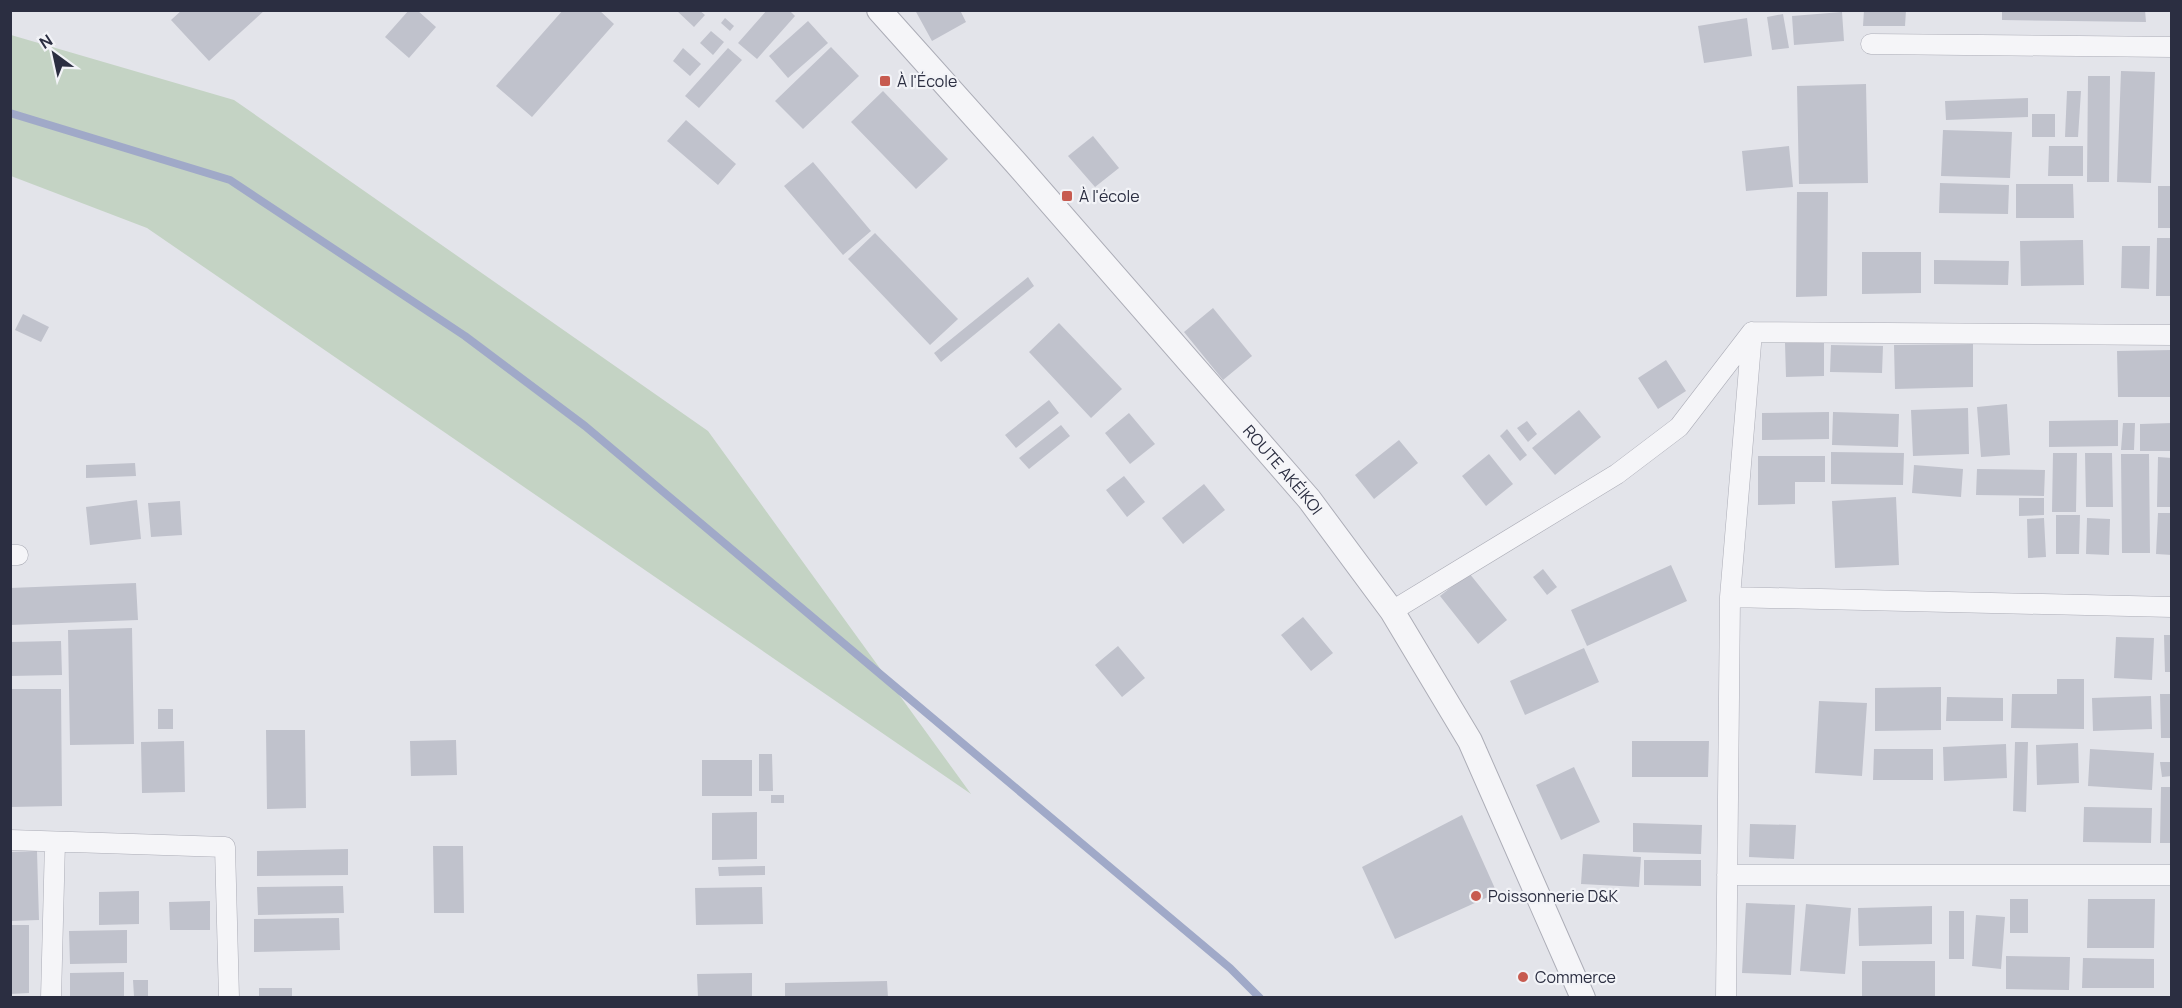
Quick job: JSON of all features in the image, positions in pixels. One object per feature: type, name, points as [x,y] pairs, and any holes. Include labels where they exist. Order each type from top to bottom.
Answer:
[{"type":"street","name":"ROUTE AKÉIKOI","points":[[879,10],[1016,163],[1309,499],[1392,611],[1470,741],[1582,998]]},
{"type":"street","points":[[1871,44],[2172,47]]},
{"type":"street","points":[[1392,611],[1617,474],[1654,446],[1678,427],[1752,332]]},
{"type":"street","points":[[1752,332],[2172,335]]},
{"type":"street","points":[[1726,998],[1730,597],[1752,332]]},
{"type":"street","points":[[1730,597],[2172,607]]},
{"type":"street","points":[[10,840],[225,847],[229,998]]},
{"type":"street","points":[[51,998],[54,842]]},
{"type":"street","points":[[1727,875],[2172,875]]},
{"type":"green space","points":[[11,35],[234,100],[708,431],[971,794],[147,228],[11,176]]},
{"type":"building","points":[[182,10],[265,10],[209,61],[171,20]]},
{"type":"building","points":[[409,10],[417,10],[436,27],[409,58],[385,37]]},
{"type":"building","points":[[563,10],[599,10],[614,24],[532,117],[496,86]]},
{"type":"building","points":[[676,10],[699,10],[705,15],[694,27]]},
{"type":"building","points":[[767,10],[789,10],[795,16],[757,59],[738,43]]},
{"type":"building","points":[[915,10],[960,10],[966,22],[932,41]]},
{"type":"building","points":[[1864,10],[1906,10],[1905,26],[1863,26]]},
{"type":"building","points":[[2002,10],[2145,10],[2146,22],[2002,20]]},
{"type":"building","points":[[1842,12],[1844,41],[1794,45],[1792,16]]},
{"type":"building","points":[[1783,14],[1789,48],[1772,50],[1767,17]]},
{"type":"building","points":[[725,18],[734,26],[730,31],[721,23]]},
{"type":"building","points":[[1747,18],[1752,56],[1704,63],[1698,26]]},
{"type":"building","points":[[808,21],[828,43],[788,78],[769,56]]},
{"type":"building","points":[[711,31],[724,42],[713,55],[700,43]]},
{"type":"building","points":[[831,47],[859,76],[803,129],[775,101]]},
{"type":"building","points":[[683,48],[701,64],[690,76],[673,61]]},
{"type":"building","points":[[728,48],[742,60],[699,108],[685,96]]},
{"type":"building","points":[[2121,71],[2155,72],[2151,183],[2117,182]]},
{"type":"building","points":[[2088,76],[2110,76],[2109,182],[2087,182]]},
{"type":"building","points":[[1866,84],[1868,183],[1799,184],[1797,86]]},
{"type":"building","points":[[883,91],[948,159],[916,189],[851,122]]},
{"type":"building","points":[[2067,91],[2081,91],[2078,137],[2065,137]]},
{"type":"building","points":[[2028,98],[2028,117],[1946,120],[1945,101]]},
{"type":"building","points":[[2032,114],[2055,114],[2055,137],[2032,137]]},
{"type":"building","points":[[686,120],[736,164],[718,185],[667,141]]},
{"type":"building","points":[[1943,130],[2012,132],[2010,178],[1941,176]]},
{"type":"building","points":[[1093,136],[1119,168],[1095,187],[1068,156]]},
{"type":"building","points":[[1789,146],[1793,187],[1746,191],[1742,151]]},
{"type":"building","points":[[2049,146],[2083,146],[2083,176],[2048,176]]},
{"type":"building","points":[[813,162],[871,231],[843,255],[784,186]]},
{"type":"building","points":[[1940,183],[2009,185],[2008,214],[1939,213]]},
{"type":"building","points":[[2016,184],[2073,184],[2074,218],[2016,218]]},
{"type":"building","points":[[2158,186],[2172,186],[2172,228],[2158,228]]},
{"type":"building","points":[[1797,192],[1828,192],[1827,296],[1796,297]]},
{"type":"building","points":[[875,233],[958,319],[930,345],[848,259]]},
{"type":"building","points":[[2157,238],[2172,238],[2172,296],[2156,296]]},
{"type":"building","points":[[2083,240],[2084,285],[2021,286],[2020,241]]},
{"type":"building","points":[[2122,246],[2150,246],[2149,289],[2121,288]]},
{"type":"building","points":[[1862,252],[1921,252],[1921,293],[1862,294]]},
{"type":"building","points":[[1934,260],[2009,261],[2008,285],[1934,284]]},
{"type":"building","points":[[1028,277],[1034,286],[941,362],[934,353]]},
{"type":"building","points":[[1213,308],[1252,356],[1223,380],[1184,332]]},
{"type":"building","points":[[23,314],[49,327],[41,342],[15,330]]},
{"type":"building","points":[[1059,323],[1122,389],[1091,418],[1029,352]]},
{"type":"building","points":[[1824,342],[1824,376],[1786,377],[1785,343]]},
{"type":"building","points":[[1973,344],[1973,387],[1895,389],[1894,345]]},
{"type":"building","points":[[1831,345],[1883,346],[1882,373],[1830,372]]},
{"type":"building","points":[[2172,350],[2172,397],[2118,397],[2117,351]]},
{"type":"building","points":[[1666,360],[1686,391],[1658,409],[1638,378]]},
{"type":"building","points":[[1049,400],[1059,413],[1016,448],[1005,435]]},
{"type":"building","points":[[2007,404],[2010,455],[1981,457],[1977,407]]},
{"type":"building","points":[[1968,408],[1969,454],[1913,456],[1911,410]]},
{"type":"building","points":[[1579,410],[1601,437],[1555,475],[1532,448]]},
{"type":"building","points":[[1829,412],[1829,439],[1762,440],[1762,413]]},
{"type":"building","points":[[1833,412],[1899,414],[1898,447],[1832,445]]},
{"type":"building","points":[[1129,413],[1155,444],[1130,464],[1105,433]]},
{"type":"building","points":[[2118,420],[2118,446],[2049,447],[2049,421]]},
{"type":"building","points":[[1527,421],[1537,434],[1528,442],[1517,428]]},
{"type":"building","points":[[2123,423],[2135,423],[2134,450],[2121,450]]},
{"type":"building","points":[[2172,423],[2172,451],[2140,451],[2140,424]]},
{"type":"building","points":[[1061,425],[1070,436],[1029,469],[1019,458]]},
{"type":"building","points":[[1507,429],[1527,455],[1520,461],[1500,436]]},
{"type":"building","points":[[1399,440],[1418,463],[1374,499],[1355,475]]},
{"type":"building","points":[[1831,452],[1904,453],[1903,485],[1831,484]]},
{"type":"building","points":[[2053,453],[2077,453],[2076,512],[2052,512]]},
{"type":"building","points":[[2085,453],[2112,453],[2113,507],[2086,507]]},
{"type":"building","points":[[1489,454],[1513,484],[1486,506],[1462,476]]},
{"type":"building","points":[[2121,454],[2149,454],[2150,553],[2122,553]]},
{"type":"building","points":[[1758,456],[1825,456],[1825,482],[1795,482],[1795,504],[1758,505]]},
{"type":"building","points":[[2158,457],[2172,458],[2172,507],[2157,507]]},
{"type":"building","points":[[135,463],[136,476],[86,478],[86,465]]},
{"type":"building","points":[[1914,465],[1963,469],[1961,497],[1912,493]]},
{"type":"building","points":[[1977,469],[2045,470],[2044,496],[1976,495]]},
{"type":"building","points":[[1124,476],[1145,502],[1127,517],[1106,490]]},
{"type":"building","points":[[1204,484],[1225,510],[1183,544],[1162,518]]},
{"type":"building","points":[[1896,497],[1899,565],[1835,568],[1832,501]]},
{"type":"building","points":[[2019,498],[2044,498],[2044,515],[2019,516]]},
{"type":"building","points":[[137,500],[141,539],[90,545],[86,507]]},
{"type":"building","points":[[180,501],[182,535],[151,537],[148,503]]},
{"type":"building","points":[[2158,513],[2172,513],[2172,555],[2156,554]]},
{"type":"building","points":[[2056,515],[2080,515],[2079,554],[2056,554]]},
{"type":"building","points":[[2044,518],[2046,557],[2028,558],[2027,519]]},
{"type":"building","points":[[2087,518],[2110,519],[2109,555],[2086,554]]},
{"type":"building","points":[[1671,565],[1687,601],[1587,646],[1571,610]]},
{"type":"building","points":[[1543,569],[1557,587],[1547,595],[1533,577]]},
{"type":"building","points":[[1469,573],[1507,620],[1478,644],[1440,596]]},
{"type":"building","points":[[136,583],[138,620],[10,625],[10,588]]},
{"type":"building","points":[[1303,617],[1333,653],[1311,671],[1281,635]]},
{"type":"building","points":[[132,628],[134,744],[70,745],[68,630]]},
{"type":"building","points":[[2164,635],[2172,635],[2172,672],[2165,672]]},
{"type":"building","points":[[2116,637],[2154,638],[2152,680],[2114,678]]},
{"type":"building","points":[[61,641],[62,675],[10,676],[10,642]]},
{"type":"building","points":[[1118,646],[1145,678],[1122,697],[1095,665]]},
{"type":"building","points":[[1584,648],[1599,682],[1525,715],[1510,681]]},
{"type":"building","points":[[2057,679],[2084,679],[2084,729],[2011,728],[2012,694],[2057,694]]},
{"type":"building","points":[[1941,687],[1941,730],[1875,731],[1875,688]]},
{"type":"building","points":[[10,689],[61,689],[62,806],[10,807]]},
{"type":"building","points":[[2160,694],[2172,694],[2172,738],[2161,738]]},
{"type":"building","points":[[2151,696],[2152,729],[2093,731],[2092,698]]},
{"type":"building","points":[[1947,697],[2003,698],[2003,721],[1946,721]]},
{"type":"building","points":[[1819,701],[1867,703],[1862,776],[1815,773]]},
{"type":"building","points":[[158,709],[173,709],[173,729],[158,729]]},
{"type":"building","points":[[266,730],[305,730],[306,808],[267,809]]},
{"type":"building","points":[[456,740],[457,775],[411,776],[410,741]]},
{"type":"building","points":[[184,741],[185,792],[142,793],[141,742]]},
{"type":"building","points":[[1632,741],[1709,741],[1708,777],[1632,777]]},
{"type":"building","points":[[2015,742],[2028,742],[2026,812],[2013,811]]},
{"type":"building","points":[[2078,743],[2079,783],[2037,785],[2036,745]]},
{"type":"building","points":[[2006,744],[2007,778],[1944,781],[1943,747]]},
{"type":"building","points":[[1874,749],[1933,749],[1933,780],[1873,780]]},
{"type":"building","points":[[2090,749],[2154,753],[2152,790],[2088,786]]},
{"type":"building","points":[[759,754],[772,754],[773,791],[759,791]]},
{"type":"building","points":[[702,760],[752,760],[752,796],[702,796]]},
{"type":"building","points":[[2160,762],[2172,762],[2172,776],[2162,777]]},
{"type":"building","points":[[1574,767],[1600,822],[1561,840],[1536,785]]},
{"type":"building","points":[[2161,787],[2172,787],[2172,843],[2160,843]]},
{"type":"building","points":[[771,795],[784,795],[784,803],[771,803]]},
{"type":"building","points":[[2084,807],[2152,808],[2151,843],[2083,842]]},
{"type":"building","points":[[757,812],[757,859],[712,860],[712,813]]},
{"type":"building","points":[[1462,815],[1497,893],[1395,939],[1362,867]]},
{"type":"building","points":[[1633,823],[1702,825],[1701,854],[1633,852]]},
{"type":"building","points":[[1750,824],[1796,825],[1794,859],[1749,857]]},
{"type":"building","points":[[433,846],[463,846],[464,913],[434,913]]},
{"type":"building","points":[[348,849],[348,875],[257,876],[257,851]]},
{"type":"building","points":[[37,851],[39,920],[10,921],[10,852]]},
{"type":"building","points":[[1583,854],[1641,857],[1639,887],[1581,884]]},
{"type":"building","points":[[1644,860],[1701,860],[1701,886],[1644,885]]},
{"type":"building","points":[[765,866],[765,875],[719,876],[718,867]]},
{"type":"building","points":[[343,886],[344,913],[258,915],[257,887]]},
{"type":"building","points":[[762,887],[763,924],[696,925],[695,888]]},
{"type":"building","points":[[139,891],[139,924],[99,925],[99,892]]},
{"type":"building","points":[[2010,899],[2028,899],[2028,933],[2010,933]]},
{"type":"building","points":[[2088,899],[2155,899],[2154,948],[2087,948]]},
{"type":"building","points":[[210,901],[210,930],[170,930],[169,902]]},
{"type":"building","points":[[1746,903],[1795,905],[1791,975],[1742,973]]},
{"type":"building","points":[[1806,904],[1851,908],[1845,974],[1800,971]]},
{"type":"building","points":[[1932,906],[1932,944],[1859,946],[1858,908]]},
{"type":"building","points":[[1949,911],[1964,911],[1964,959],[1949,959]]},
{"type":"building","points":[[1976,915],[2005,917],[2001,969],[1972,966]]},
{"type":"building","points":[[339,918],[340,950],[254,952],[254,919]]},
{"type":"building","points":[[10,925],[29,925],[29,993],[10,994]]},
{"type":"building","points":[[127,930],[127,963],[70,964],[69,931]]},
{"type":"building","points":[[2006,956],[2070,957],[2069,990],[2006,989]]},
{"type":"building","points":[[2083,958],[2154,959],[2154,988],[2082,988]]},
{"type":"building","points":[[1862,961],[1935,961],[1935,998],[1862,998]]},
{"type":"building","points":[[124,972],[124,997],[70,998],[70,973]]},
{"type":"building","points":[[752,973],[752,998],[698,998],[697,974]]},
{"type":"building","points":[[133,980],[148,980],[148,996],[134,996]]},
{"type":"building","points":[[887,981],[888,998],[785,998],[785,983]]},
{"type":"building","points":[[259,988],[292,988],[292,998],[259,998]]},
{"type":"waterway","points":[[10,113],[230,180],[465,336],[585,426],[1230,968],[1260,998]]},
{"type":"place","name":"À l'École","points":[[885,81]]},
{"type":"place","name":"À l'école","points":[[1067,196]]},
{"type":"place","name":"Poissonnerie D&K","points":[[1476,896]]},
{"type":"place","name":"Commerce","points":[[1523,977]]}]
